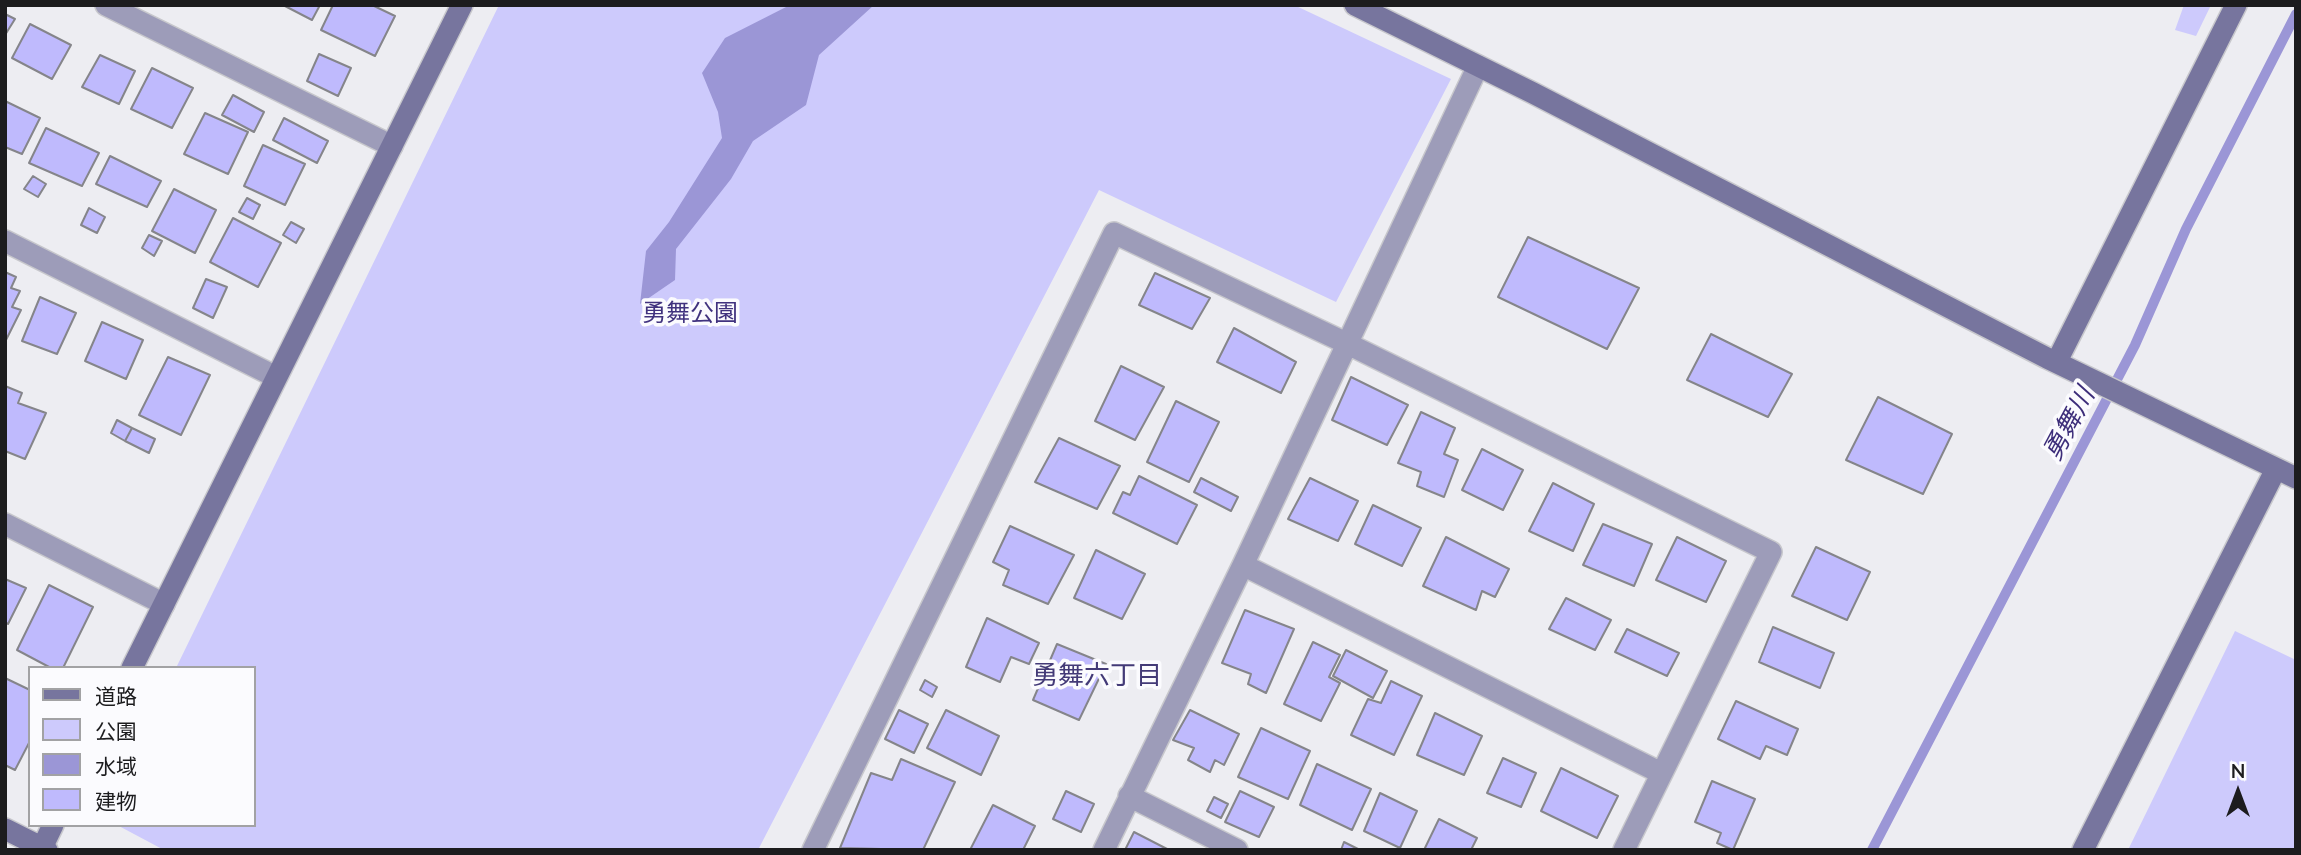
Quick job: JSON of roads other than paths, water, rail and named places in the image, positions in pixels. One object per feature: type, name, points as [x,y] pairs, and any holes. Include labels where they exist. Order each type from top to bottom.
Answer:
[{"type":"street","points":[[106,5],[392,146]]},
{"type":"street","points":[[133,666],[462,5]]},
{"type":"street","points":[[1355,5],[2157,413],[2296,478]]},
{"type":"street","points":[[2057,361],[2236,5]]},
{"type":"street","points":[[1104,850],[1243,565],[1478,66]]},
{"type":"street","points":[[813,850],[1114,233],[1346,342],[1771,552],[1624,850]]},
{"type":"street","points":[[5,241],[276,377]]},
{"type":"street","points":[[2082,850],[2276,468]]},
{"type":"street","points":[[5,524],[164,604]]},
{"type":"street","points":[[1243,565],[1661,773]]},
{"type":"street","points":[[1129,796],[1237,850]]},
{"type":"street","points":[[5,829],[43,849],[52,827]]},
{"type":"water","points":[[790,5],[874,5],[819,55],[806,105],[753,141],[731,179],[676,249],[675,280],[640,304],[646,251],[669,222],[722,138],[718,112],[702,73],[725,38]]},
{"type":"waterway","name":"勇舞川","points":[[1872,850],[2135,345],[2186,229],[2296,14]]},
{"type":"district","name":"勇舞六丁目","points":[[1097,676]]},
{"type":"park label","name":"勇舞公園","points":[[690,313]]}]
